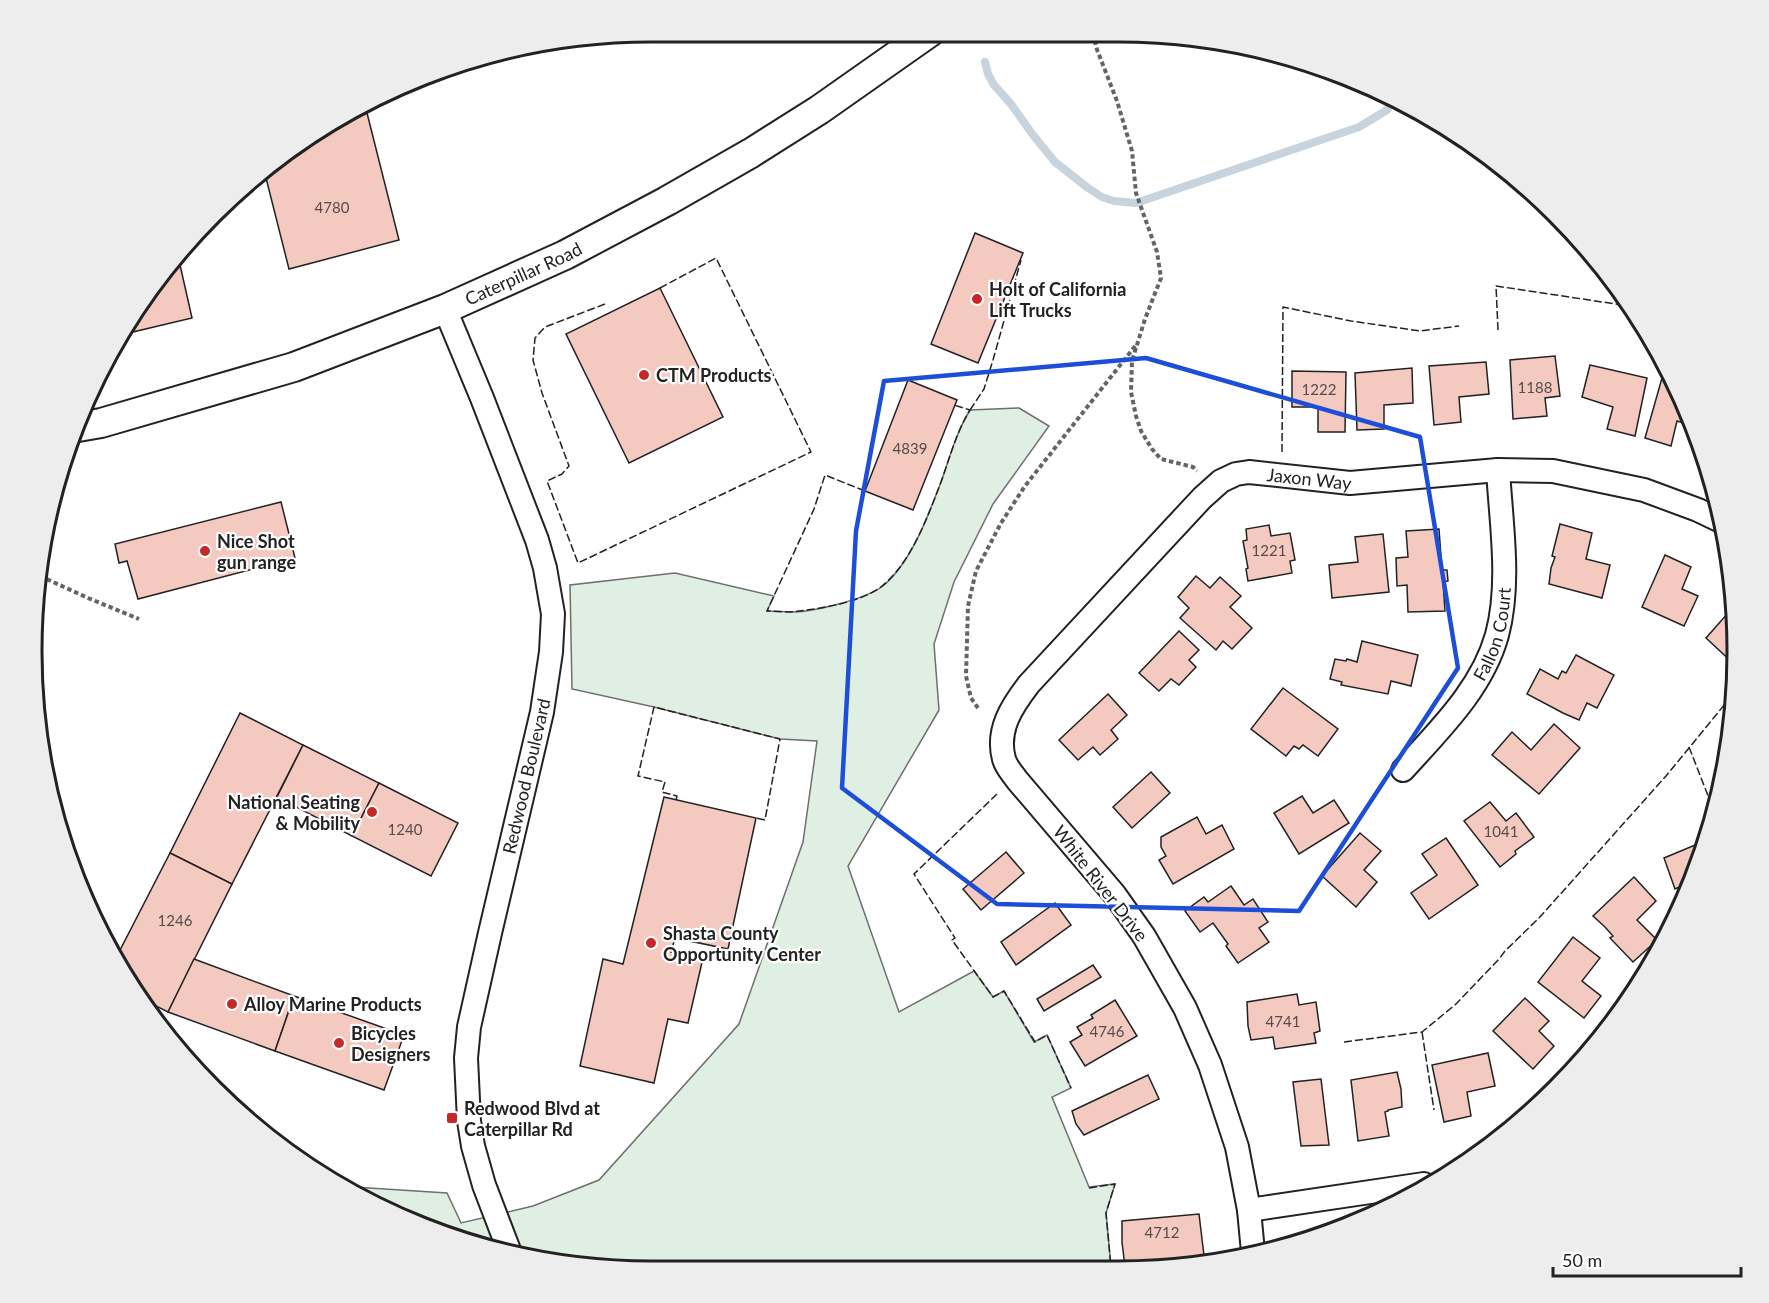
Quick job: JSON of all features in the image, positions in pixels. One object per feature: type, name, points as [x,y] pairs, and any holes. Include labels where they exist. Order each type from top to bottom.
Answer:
[{"type":"street","name":"Caterpillar Road","points":[[85,426],[294,367],[445,309],[565,255],[735,163],[819,110],[916,42]]},
{"type":"street","name":"Redwood Boulevard","points":[[445,309],[537,540],[545,568],[553,614],[551,652],[544,701],[473,1008],[466,1058],[473,1146],[484,1185],[506,1243]]},
{"type":"street","name":"Jaxon Way","points":[[1003,728],[1010,710],[1029,684],[1214,487],[1236,474],[1269,473],[1350,483],[1498,470],[1553,471],[1644,490],[1711,516]]},
{"type":"street","name":"Fallon Court","points":[[1403,770],[1465,699],[1490,655],[1497,636],[1505,579],[1498,470]]},
{"type":"street","name":"White River Drive","points":[[1003,728],[1004,760],[1010,771],[1115,895],[1143,936],[1185,1008],[1210,1065],[1237,1147],[1249,1210],[1252,1245]]},
{"type":"street","points":[[1249,1210],[1409,1186]]},
{"type":"path","points":[[1095,42],[1132,151],[1136,193],[1156,252],[1161,278],[1132,361],[1131,392],[1136,416],[1141,431],[1161,459],[1194,467],[1214,487]]},
{"type":"path","points":[[978,708],[971,698],[966,676],[968,606],[976,571],[1000,523],[1025,486],[1138,342]]},
{"type":"path","points":[[46,579],[139,620]]},
{"type":"highlighted area","points":[[1146,358],[1420,437],[1458,668],[1299,911],[997,904],[842,788],[856,531],[884,381]]},
{"type":"green space","points":[[1019,408],[1049,426],[993,504],[954,582],[934,644],[939,710],[848,866],[899,1012],[974,971],[993,997],[1004,991],[1034,1042],[1047,1035],[1071,1088],[1052,1097],[1089,1187],[1115,1184],[1106,1213],[1110,1261],[612,1260],[533,1249],[456,1229],[418,1215],[363,1188],[447,1193],[461,1223],[533,1206],[599,1180],[739,1024],[803,842],[817,741],[780,739],[572,689],[570,585],[675,573],[774,596],[767,611],[788,612],[828,607],[875,591],[893,576],[910,552],[924,524],[957,436],[970,410]]},
{"type":"building","points":[[367,113],[399,240],[289,269],[266,179],[313,145]]},
{"type":"building","name":"Holt of California Lift Trucks","points":[[975,233],[1023,253],[978,363],[931,344]]},
{"type":"building","points":[[180,265],[192,318],[133,332]]},
{"type":"building","name":"CTM Products","points":[[660,288],[723,417],[629,463],[566,334]]},
{"type":"building","points":[[1555,356],[1560,396],[1545,398],[1547,416],[1513,419],[1510,360]]},
{"type":"building","points":[[1486,362],[1489,394],[1459,397],[1461,422],[1434,425],[1429,366]]},
{"type":"building","points":[[1590,365],[1647,378],[1635,436],[1607,429],[1613,407],[1582,397]]},
{"type":"building","points":[[1412,368],[1413,403],[1384,405],[1384,429],[1357,430],[1355,373]]},
{"type":"building","points":[[1292,371],[1346,372],[1345,432],[1318,432],[1318,407],[1292,407]]},
{"type":"building","points":[[1662,378],[1683,423],[1677,421],[1671,446],[1645,438]]},
{"type":"building","points":[[908,380],[957,400],[913,510],[865,491]]},
{"type":"building","name":"Nice Shot gun range","points":[[281,502],[295,558],[138,599],[127,561],[119,563],[115,544]]},
{"type":"building","points":[[1560,524],[1592,533],[1586,559],[1610,565],[1602,598],[1549,584],[1555,557],[1552,556]]},
{"type":"building","points":[[1269,525],[1271,536],[1290,533],[1295,560],[1290,561],[1292,573],[1248,581],[1243,541],[1247,540],[1246,529]]},
{"type":"building","points":[[1439,529],[1442,570],[1447,570],[1448,581],[1443,582],[1445,611],[1408,612],[1407,585],[1397,586],[1396,558],[1408,557],[1406,531]]},
{"type":"building","points":[[1383,534],[1389,592],[1332,598],[1329,565],[1358,562],[1355,537]]},
{"type":"building","points":[[1665,555],[1691,567],[1682,589],[1698,596],[1684,626],[1642,607]]},
{"type":"building","points":[[1196,576],[1210,588],[1220,577],[1241,596],[1230,607],[1252,628],[1232,649],[1223,641],[1216,650],[1180,618],[1189,608],[1178,597]]},
{"type":"building","points":[[1726,615],[1727,657],[1706,638]]},
{"type":"building","points":[[1179,631],[1199,650],[1189,660],[1196,667],[1179,685],[1171,679],[1159,691],[1139,673]]},
{"type":"building","points":[[1362,641],[1418,655],[1411,686],[1391,681],[1388,694],[1341,685],[1342,682],[1330,679],[1335,659],[1357,662]]},
{"type":"building","points":[[1576,655],[1614,675],[1597,708],[1587,703],[1579,720],[1527,694],[1540,669],[1558,679],[1562,671],[1566,673]]},
{"type":"building","points":[[1283,688],[1338,729],[1318,756],[1303,745],[1299,749],[1294,746],[1286,756],[1251,729]]},
{"type":"building","points":[[1108,694],[1127,715],[1111,730],[1118,739],[1100,755],[1093,747],[1078,760],[1059,740]]},
{"type":"building","points":[[240,713],[303,745],[232,884],[170,853]]},
{"type":"building","points":[[1554,724],[1580,748],[1539,794],[1492,755],[1512,732],[1531,750]]},
{"type":"building","points":[[303,745],[379,783],[352,836],[277,797]]},
{"type":"building","points":[[1151,772],[1170,793],[1132,828],[1113,807]]},
{"type":"building","points":[[379,783],[458,823],[431,876],[352,836]]},
{"type":"building","points":[[1302,796],[1313,813],[1334,800],[1349,823],[1299,854],[1274,813]]},
{"type":"building","name":"Shasta County Opportunity Center","points":[[664,797],[756,818],[728,949],[675,938],[671,952],[703,958],[688,1023],[668,1019],[654,1083],[580,1066],[603,959],[623,964]]},
{"type":"building","points":[[1490,802],[1506,821],[1516,813],[1534,837],[1515,851],[1516,854],[1500,867],[1464,821]]},
{"type":"building","points":[[1197,817],[1206,834],[1222,825],[1234,849],[1173,884],[1159,860],[1166,856],[1161,847],[1161,837]]},
{"type":"building","points":[[1360,833],[1381,851],[1364,870],[1377,882],[1356,907],[1322,876]]},
{"type":"building","points":[[1446,838],[1478,885],[1429,919],[1411,893],[1437,875],[1422,854]]},
{"type":"building","points":[[1696,845],[1681,885],[1675,889],[1664,858]]},
{"type":"building","points":[[1006,852],[1024,873],[981,910],[963,889]]},
{"type":"building","points":[[170,853],[232,884],[168,1012],[156,1006],[120,949]]},
{"type":"building","points":[[1634,877],[1656,901],[1637,920],[1655,938],[1650,946],[1633,962],[1610,938],[1613,936],[1593,916]]},
{"type":"building","points":[[1231,886],[1244,905],[1253,899],[1268,922],[1259,928],[1269,942],[1238,963],[1213,923],[1200,932],[1185,911],[1204,897],[1208,902]]},
{"type":"building","points":[[1055,903],[1071,925],[1016,965],[1001,942]]},
{"type":"building","points":[[1573,937],[1600,958],[1582,981],[1601,996],[1584,1018],[1538,982]]},
{"type":"building","name":"Alloy Marine Products","points":[[194,959],[294,996],[275,1051],[168,1012]]},
{"type":"building","points":[[1093,965],[1101,977],[1044,1011],[1037,999]]},
{"type":"building","points":[[1297,994],[1299,1005],[1316,1002],[1320,1031],[1314,1033],[1316,1043],[1275,1049],[1273,1037],[1251,1040],[1247,1002]]},
{"type":"building","name":"Bicycles Designers","points":[[294,996],[404,1035],[384,1090],[275,1051]]},
{"type":"building","points":[[1525,998],[1549,1021],[1539,1031],[1554,1046],[1533,1069],[1493,1031]]},
{"type":"building","points":[[1115,1000],[1137,1036],[1085,1066],[1070,1042],[1082,1035],[1077,1027],[1093,1018],[1091,1015]]},
{"type":"building","points":[[1488,1053],[1495,1086],[1467,1092],[1471,1116],[1444,1122],[1432,1065]]},
{"type":"building","points":[[1397,1072],[1402,1107],[1385,1112],[1389,1136],[1358,1141],[1351,1080]]},
{"type":"building","points":[[1148,1075],[1159,1099],[1084,1135],[1076,1124],[1072,1111]]},
{"type":"building","points":[[1321,1079],[1329,1145],[1301,1146],[1293,1082]]},
{"type":"building","points":[[1199,1214],[1204,1255],[1124,1261],[1122,1221]]},
{"type":"waterway","points":[[985,62],[994,85],[1055,162],[1088,188],[1114,201],[1136,203],[1359,127],[1387,110],[1389,106]]},
{"type":"fence","points":[[605,304],[545,327],[535,338],[533,360],[542,393],[569,466],[562,474],[547,481],[578,563],[811,452],[716,258],[660,288]]},
{"type":"fence","points":[[970,410],[984,389],[1021,260]]},
{"type":"fence","points":[[1498,330],[1496,286],[1618,304]]},
{"type":"fence","points":[[1282,452],[1283,307],[1351,321],[1420,331],[1459,326]]},
{"type":"fence","points":[[865,491],[825,475],[814,509],[767,611],[795,612],[842,603],[864,596],[882,586],[902,565],[918,538],[957,436],[970,410],[954,405]]},
{"type":"fence","points":[[1344,1042],[1422,1032],[1456,1004],[1539,918],[1666,776],[1725,704]]},
{"type":"fence","points":[[676,800],[677,796],[662,792],[665,782],[638,776],[654,707],[780,739],[765,820],[756,818]]},
{"type":"fence","points":[[1689,747],[1709,797]]},
{"type":"fence","points":[[997,794],[914,874],[955,938],[952,940],[993,997],[1004,991],[1035,1042],[1047,1035],[1071,1088]]},
{"type":"fence","points":[[1422,1032],[1434,1110]]},
{"type":"fence","points":[[1089,1188],[1115,1184],[1106,1213],[1110,1261]]},
{"type":"place","name":"Holt of California Lift Trucks","points":[[977,299]]},
{"type":"place","name":"CTM Products","points":[[644,375]]},
{"type":"place","name":"Nice Shot gun range","points":[[205,551]]},
{"type":"place","name":"National Seating & Mobility","points":[[372,812]]},
{"type":"place","name":"Shasta County Opportunity Center","points":[[651,943]]},
{"type":"place","name":"Alloy Marine Products","points":[[232,1004]]},
{"type":"place","name":"Bicycles Designers","points":[[339,1043]]},
{"type":"place","name":"Redwood Blvd at Caterpillar Rd","points":[[452,1118]]}]
